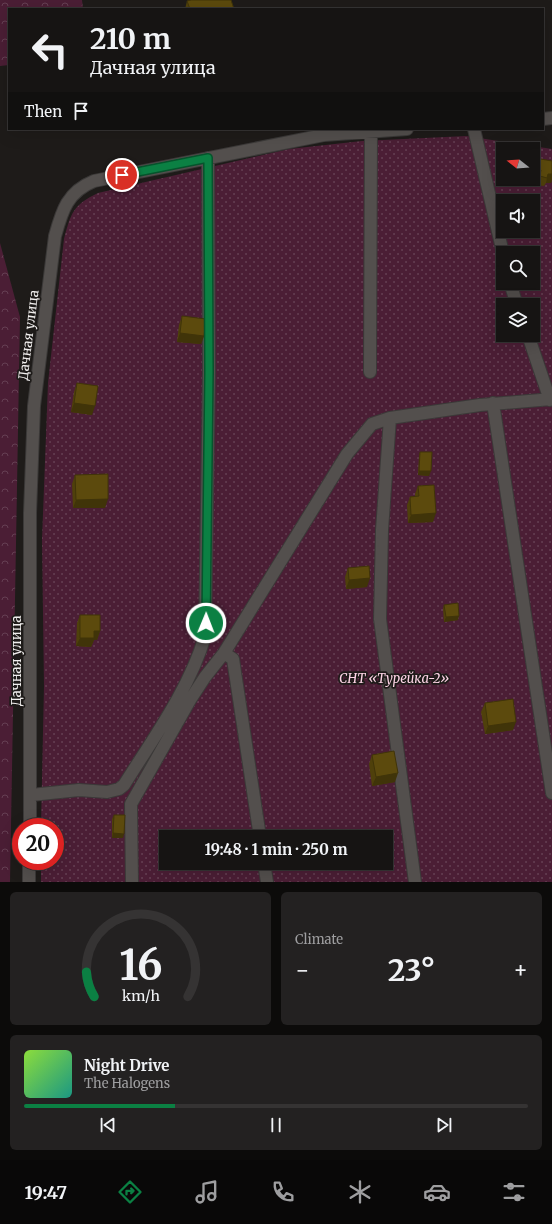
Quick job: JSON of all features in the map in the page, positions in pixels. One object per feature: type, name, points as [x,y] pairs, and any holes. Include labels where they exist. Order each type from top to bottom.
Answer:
[{"type":"street","name":"Дачная улица","points":[[30,818],[30,513],[34,406],[55,236],[64,209],[77,189],[94,181],[324,135],[389,130]]},
{"type":"street","points":[[474,130],[501,246]]},
{"type":"street","points":[[370,372],[371,131]]},
{"type":"street","points":[[31,795],[79,790],[107,792],[119,789],[124,785],[172,707],[194,666],[205,636],[209,372],[208,158]]},
{"type":"street","points":[[132,882],[131,804],[190,700],[205,676],[224,653],[347,454],[372,424],[390,418],[493,403],[551,400],[530,342]]},
{"type":"street","points":[[493,403],[552,793]]},
{"type":"street","points":[[390,418],[382,530],[380,619],[415,882]]},
{"type":"street","points":[[224,653],[233,659],[259,830]]},
{"type":"street","points":[[29,870],[29,882]]},
{"type":"street","points":[[265,870],[267,882]]},
{"type":"green space","points":[[0,0],[82,0],[83,8],[8,8],[8,65],[0,66]]},
{"type":"green space","name":"СНТ «Турейка-2»","points":[[466,136],[506,142],[496,142],[496,186],[540,186],[540,147],[552,149],[552,882],[41,882],[41,870],[64,870],[64,818],[41,818],[44,686],[42,540],[48,383],[64,239],[71,216],[78,206],[98,193],[289,149],[362,141]]},
{"type":"green space","points":[[0,243],[20,317],[10,882],[0,882]]},
{"type":"building","points":[[231,0],[234,8],[190,8],[187,1]]},
{"type":"building","points":[[540,159],[552,161],[552,174],[548,174],[547,178],[540,176]]},
{"type":"building","points":[[182,316],[206,319],[204,336],[180,333]]},
{"type":"building","points":[[77,383],[98,386],[95,406],[74,403]]},
{"type":"building","points":[[420,452],[432,452],[431,471],[419,471]]},
{"type":"building","points":[[108,474],[108,499],[76,500],[75,475]]},
{"type":"building","points":[[434,485],[436,513],[411,515],[410,497],[419,496],[418,486]]},
{"type":"building","points":[[369,566],[370,578],[349,580],[348,568]]},
{"type":"building","points":[[458,603],[459,616],[446,617],[444,605]]},
{"type":"building","points":[[80,615],[100,615],[100,631],[94,631],[94,638],[80,638]]},
{"type":"building","points":[[513,699],[516,722],[488,726],[485,703]]},
{"type":"building","points":[[394,751],[398,773],[376,777],[372,755]]},
{"type":"building","points":[[114,815],[125,815],[124,834],[113,833]]},
{"type":"route","points":[[122,175],[208,158],[209,372],[206,623]]}]
